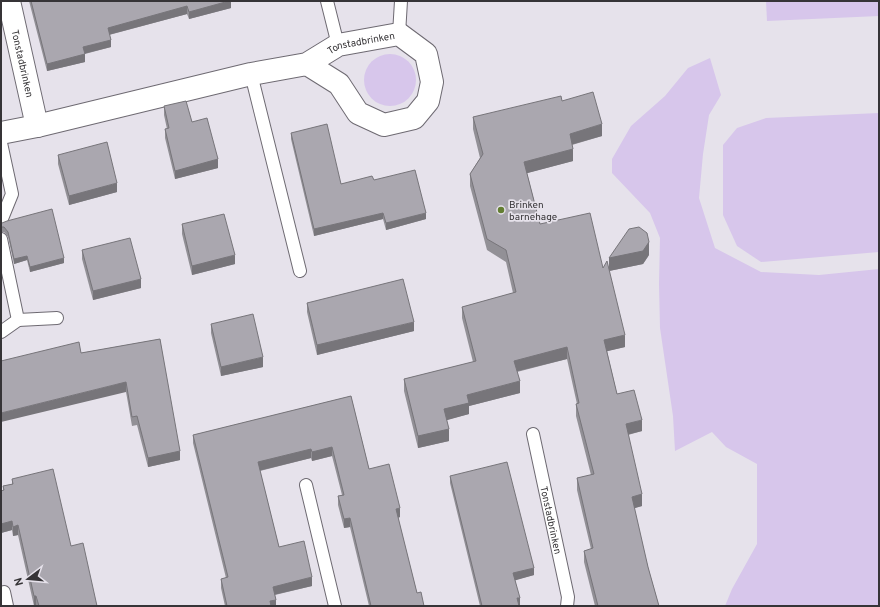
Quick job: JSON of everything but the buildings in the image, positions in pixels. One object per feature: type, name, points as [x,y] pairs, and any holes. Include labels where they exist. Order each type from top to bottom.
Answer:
[{"type":"street","name":"Tonstadbrinken","points":[[9,1],[37,126]]},
{"type":"street","name":"Tonstadbrinken","points":[[1,133],[37,126],[251,74],[307,64],[338,45],[399,34],[426,54],[432,82],[428,101],[414,118],[384,125],[358,113],[339,84],[307,64]]},
{"type":"lane","points":[[327,1],[338,45]]},
{"type":"lane","points":[[399,34],[401,1]]},
{"type":"lane","points":[[251,74],[300,271]]},
{"type":"lane","points":[[1,144],[12,194],[1,221]]},
{"type":"lane","points":[[1,239],[18,320]]},
{"type":"lane","points":[[1,332],[18,320],[57,318]]},
{"type":"lane","name":"Tonstadbrinken","points":[[533,434],[568,597],[567,606]]},
{"type":"lane","points":[[306,485],[335,606]]},
{"type":"lane","points":[[4,592],[7,606]]},
{"type":"shaded area","points":[[766,1],[879,1],[879,16],[767,21]]},
{"type":"shaded area","points":[[385,54],[395,54],[409,61],[416,75],[416,85],[409,99],[395,106],[385,106],[375,102],[368,95],[364,85],[364,75],[368,65],[375,58]]},
{"type":"shaded area","points":[[710,58],[721,95],[709,115],[703,154],[699,198],[715,248],[761,272],[819,275],[879,269],[879,606],[725,606],[732,589],[757,544],[757,464],[726,447],[712,432],[675,451],[673,416],[660,328],[660,238],[650,213],[612,173],[612,159],[631,126],[665,96],[688,68]]},
{"type":"shaded area","points":[[879,113],[879,252],[761,262],[737,246],[723,215],[723,145],[737,128],[766,118]]},
{"type":"place","name":"Brinken barnehage","points":[[501,210]]}]
